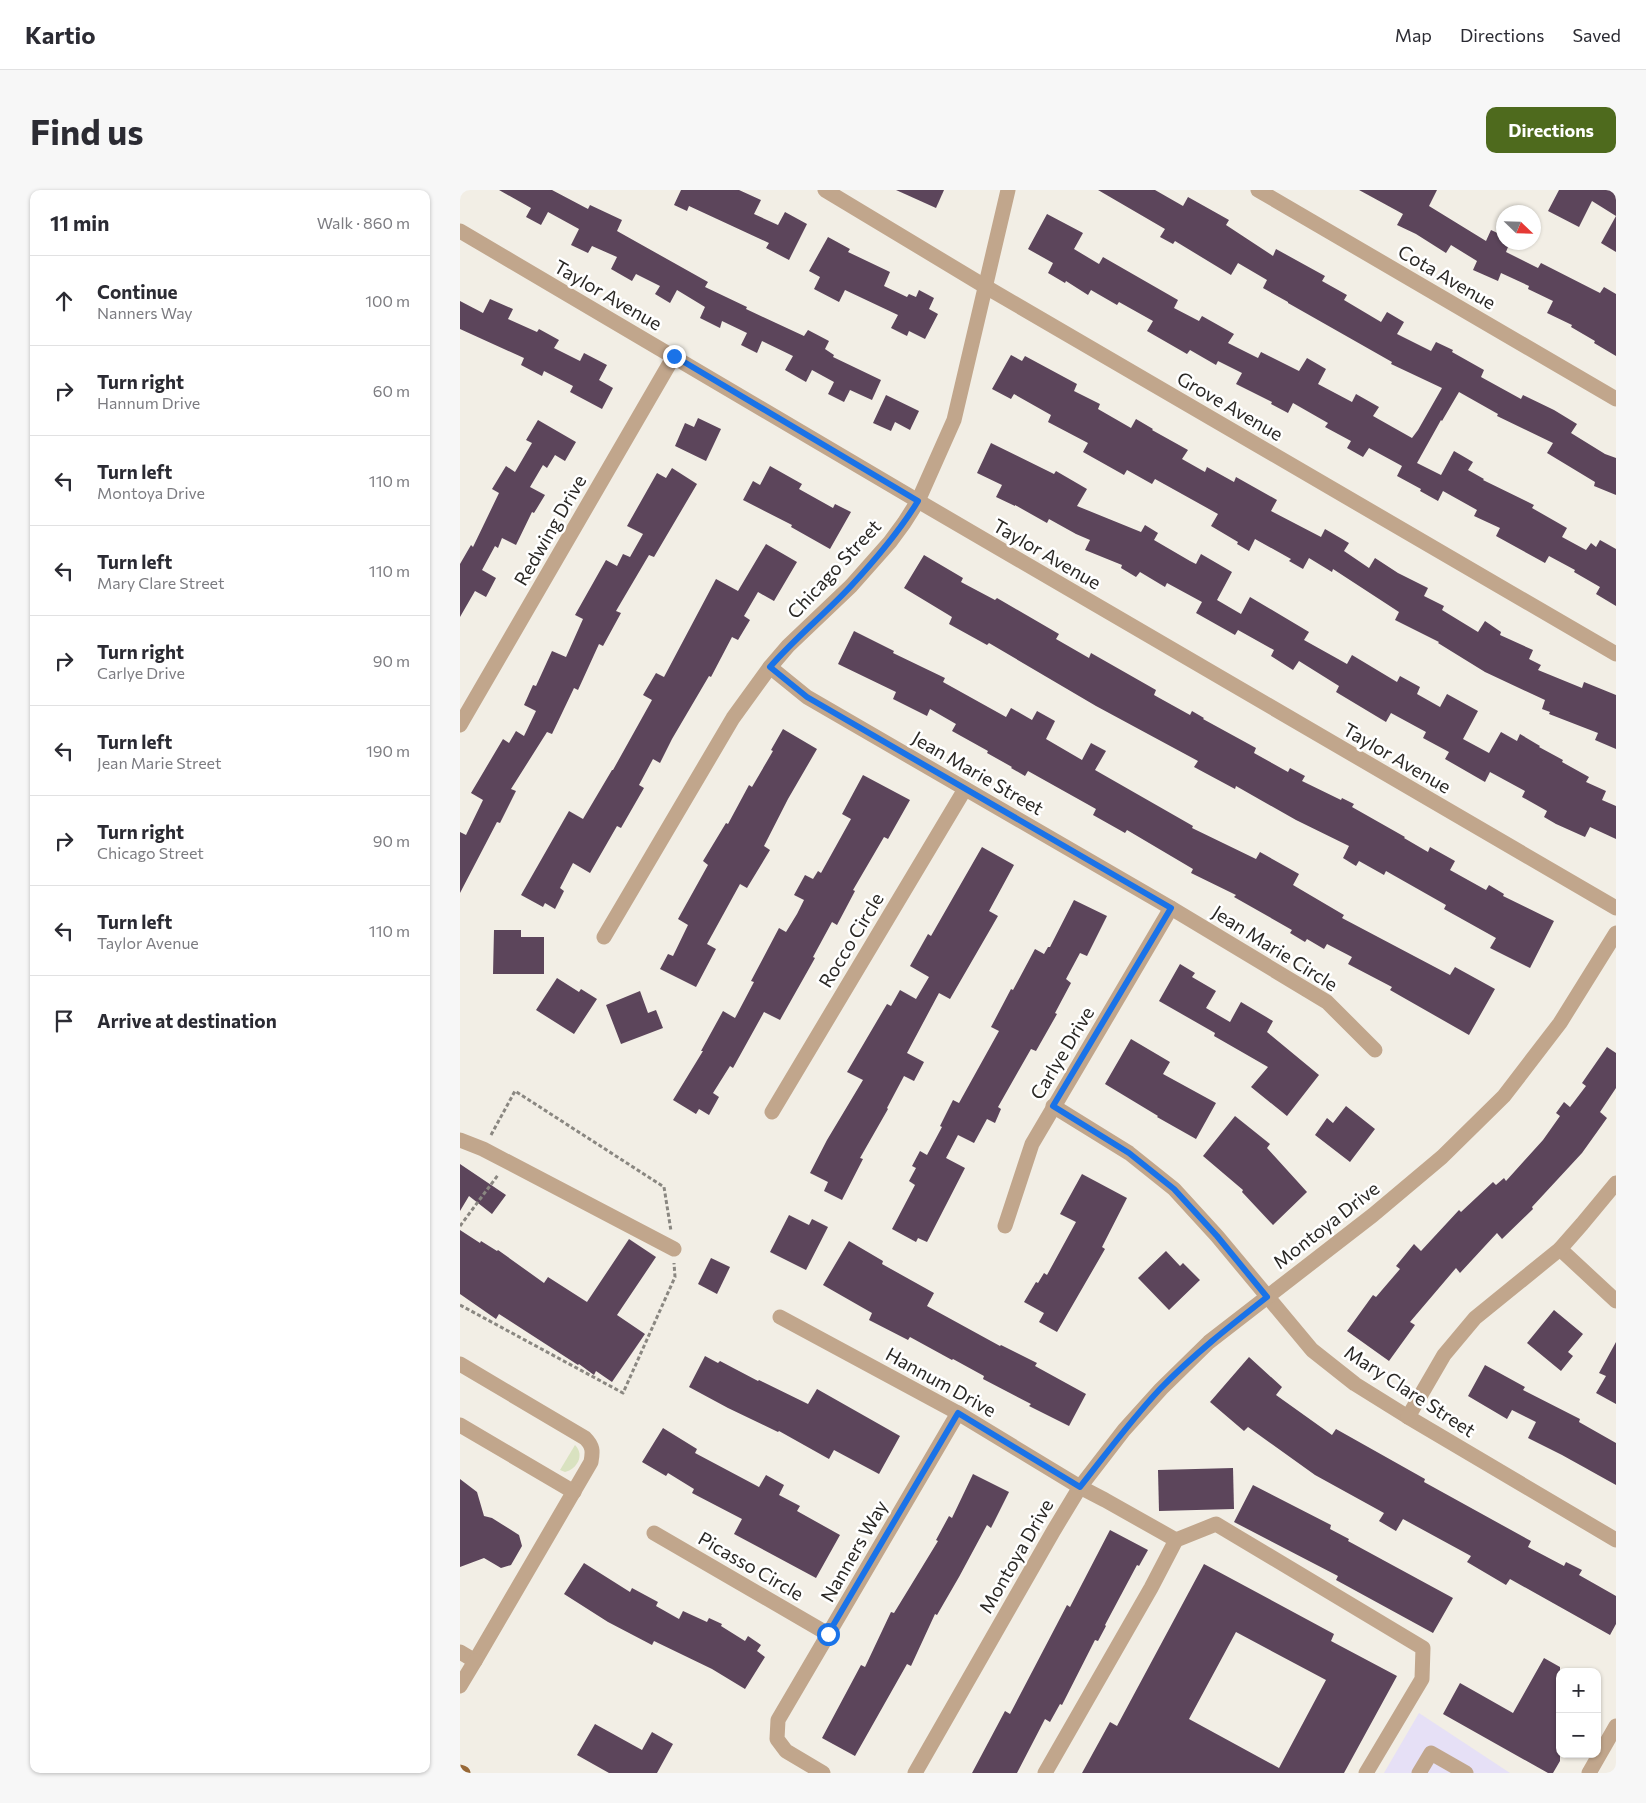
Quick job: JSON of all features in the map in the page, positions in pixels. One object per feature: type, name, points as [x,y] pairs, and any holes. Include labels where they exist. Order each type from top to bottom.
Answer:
[{"type":"street","name":"Grove Avenue","points":[[825,190],[846,195],[986,287],[1616,654]]},
{"type":"street","name":"Chicago Street","points":[[604,937],[733,718],[770,667],[788,646],[851,586],[895,536],[918,501],[954,420],[1008,190]]},
{"type":"street","name":"Cota Avenue","points":[[1258,190],[1616,399]]},
{"type":"street","name":"Taylor Avenue","points":[[460,231],[918,501],[1616,908]]},
{"type":"street","name":"Redwing Drive","points":[[460,724],[674,356]]},
{"type":"street","name":"Jean Marie Street","points":[[770,667],[807,697],[1171,908]]},
{"type":"street","name":"Rocco Circle","points":[[772,1112],[965,788]]},
{"type":"street","name":"Jean Marie Circle","points":[[1171,908],[1327,1002],[1375,1050]]},
{"type":"street","name":"Carlye Drive","points":[[1005,1226],[1032,1144],[1171,908]]},
{"type":"street","name":"Montoya Drive","points":[[915,1773],[1080,1487],[1124,1430],[1161,1389],[1210,1342],[1373,1215],[1442,1157],[1504,1096],[1560,1023],[1616,933]]},
{"type":"street","name":"Mary Clare Street","points":[[1053,1106],[1129,1153],[1174,1189],[1217,1236],[1312,1350],[1354,1384],[1616,1540]]},
{"type":"street","points":[[460,1140],[483,1149],[674,1249]]},
{"type":"street","points":[[1408,1417],[1444,1355],[1474,1318],[1560,1249],[1616,1182]]},
{"type":"street","points":[[1560,1249],[1616,1301]]},
{"type":"street","name":"Hannum Drive","points":[[780,1316],[958,1413],[1080,1487],[1176,1540]]},
{"type":"street","points":[[460,1364],[585,1438],[592,1445],[593,1450],[591,1462],[460,1686]]},
{"type":"street","name":"Nanners Way","points":[[823,1773],[786,1752],[777,1739],[778,1720],[958,1413]]},
{"type":"street","points":[[460,1424],[574,1492]]},
{"type":"street","points":[[1045,1773],[1176,1540],[1216,1524],[1423,1648],[1422,1679],[1366,1773]]},
{"type":"street","name":"Picasso Circle","points":[[654,1533],[828,1634]]},
{"type":"street","points":[[460,1652],[475,1661]]},
{"type":"street","points":[[1589,1773],[1616,1726]]},
{"type":"street","points":[[1419,1773],[1431,1753],[1466,1773]]},
{"type":"path","points":[[460,1305],[623,1393],[675,1277],[674,1249],[664,1187],[515,1091],[483,1149]]},
{"type":"path","points":[[460,1226],[508,1162]]},
{"type":"shaded area","points":[[1419,1713],[1510,1773],[1384,1773]]},
{"type":"green space","points":[[575,1445],[579,1453],[576,1465],[565,1472],[560,1470]]},
{"type":"building","points":[[499,190],[552,190],[588,209],[590,205],[622,220],[617,231],[708,282],[705,287],[747,307],[746,309],[804,336],[808,330],[829,341],[825,349],[834,355],[833,357],[881,380],[872,400],[850,390],[844,402],[828,394],[834,382],[812,370],[806,382],[785,370],[793,356],[762,341],[757,353],[741,345],[747,333],[722,321],[720,328],[700,318],[705,307],[677,290],[670,303],[655,294],[660,286],[636,274],[632,281],[611,269],[617,257],[592,246],[588,253],[571,245],[579,229],[548,212],[541,225],[526,217],[531,208]]},
{"type":"building","points":[[681,190],[739,190],[761,200],[754,214],[778,225],[785,212],[807,224],[789,260],[766,248],[769,243],[689,206],[687,211],[674,205]]},
{"type":"building","points":[[896,190],[944,190],[936,208]]},
{"type":"building","points":[[1098,190],[1155,190],[1183,206],[1188,197],[1229,220],[1226,225],[1273,256],[1276,249],[1325,276],[1322,281],[1347,295],[1344,300],[1381,322],[1387,312],[1404,322],[1397,334],[1431,351],[1436,342],[1453,350],[1452,352],[1484,370],[1481,377],[1521,399],[1523,395],[1554,410],[1577,424],[1571,433],[1605,454],[1616,458],[1616,495],[1594,486],[1595,482],[1547,453],[1553,443],[1497,416],[1498,414],[1459,392],[1417,463],[1441,475],[1454,451],[1473,462],[1468,470],[1483,480],[1534,505],[1532,508],[1567,528],[1562,537],[1586,550],[1591,543],[1596,547],[1600,540],[1616,549],[1616,606],[1596,594],[1600,587],[1574,572],[1575,570],[1549,556],[1545,563],[1496,536],[1500,528],[1474,516],[1477,510],[1443,491],[1438,501],[1397,476],[1402,466],[1369,448],[1363,457],[1347,448],[1351,441],[1325,427],[1328,423],[1293,403],[1288,413],[1271,404],[1272,402],[1236,384],[1242,373],[1218,361],[1216,365],[1190,350],[1187,354],[1147,331],[1153,321],[1119,302],[1117,305],[1091,290],[1088,295],[1066,281],[1065,283],[1048,273],[1053,263],[1028,249],[1047,214],[1083,233],[1074,249],[1099,264],[1103,257],[1178,300],[1174,308],[1199,321],[1202,316],[1234,334],[1228,343],[1258,358],[1261,352],[1299,371],[1307,358],[1326,369],[1318,384],[1352,402],[1356,394],[1379,407],[1373,416],[1412,438],[1418,430],[1442,388],[1391,364],[1392,362],[1263,288],[1267,280],[1238,263],[1231,275],[1175,241],[1173,244],[1160,237],[1165,229]]},
{"type":"building","points":[[1359,190],[1437,190],[1429,206],[1486,241],[1491,230],[1496,232],[1496,250],[1507,250],[1506,252],[1538,268],[1541,263],[1600,293],[1604,287],[1616,294],[1616,356],[1571,327],[1572,325],[1547,313],[1553,301],[1528,289],[1529,286],[1501,273],[1498,281],[1473,270],[1477,261],[1451,245],[1446,253],[1416,234],[1397,225],[1403,214]]},
{"type":"building","points":[[1559,190],[1616,190],[1616,216],[1592,201],[1579,227],[1548,211]]},
{"type":"building","points":[[1616,216],[1616,252],[1601,243]]},
{"type":"building","points":[[828,237],[850,249],[848,252],[890,272],[884,286],[907,297],[909,294],[916,297],[919,290],[934,298],[929,309],[938,314],[925,339],[909,331],[907,336],[891,328],[898,315],[845,290],[839,302],[814,289],[820,277],[809,271]]},
{"type":"building","points":[[490,299],[513,309],[508,319],[537,332],[539,329],[559,340],[554,348],[580,361],[584,353],[607,365],[599,380],[613,388],[602,409],[570,392],[573,386],[544,371],[542,376],[521,365],[524,358],[460,329],[460,301],[483,313]]},
{"type":"building","points":[[1011,355],[1022,361],[1025,356],[1077,384],[1074,391],[1100,404],[1098,409],[1131,428],[1136,419],[1188,450],[1182,459],[1205,472],[1207,467],[1234,482],[1236,477],[1277,500],[1271,511],[1321,537],[1325,529],[1349,543],[1344,551],[1369,568],[1375,558],[1398,573],[1428,588],[1424,596],[1444,606],[1442,610],[1478,632],[1485,621],[1501,632],[1500,635],[1533,650],[1529,659],[1541,665],[1538,670],[1582,688],[1584,682],[1616,695],[1616,749],[1595,740],[1598,733],[1549,714],[1550,712],[1542,709],[1545,700],[1485,672],[1439,642],[1395,620],[1399,612],[1333,569],[1332,572],[1309,558],[1303,569],[1289,561],[1291,559],[1255,539],[1249,551],[1211,526],[1218,514],[1155,479],[1152,484],[1127,470],[1124,475],[1083,452],[1088,443],[1048,422],[1051,415],[1014,394],[1011,399],[992,389]]},
{"type":"building","points":[[886,395],[919,411],[910,430],[895,422],[891,431],[873,423]]},
{"type":"building","points":[[698,418],[721,429],[706,461],[675,446],[685,423],[694,427]]},
{"type":"building","points":[[538,420],[576,442],[565,461],[555,455],[547,468],[543,465],[530,487],[545,495],[534,513],[532,512],[516,545],[502,538],[498,548],[495,546],[482,570],[496,578],[486,597],[475,591],[460,617],[460,564],[471,545],[473,547],[499,493],[492,489],[506,466],[515,472],[532,443],[526,440]]},
{"type":"building","points":[[991,443],[1054,474],[1056,471],[1087,489],[1077,506],[1141,532],[1145,525],[1158,533],[1154,540],[1190,561],[1196,564],[1201,554],[1232,572],[1217,600],[1241,614],[1250,597],[1309,632],[1304,640],[1347,664],[1352,655],[1397,682],[1400,676],[1420,687],[1417,694],[1440,707],[1447,694],[1478,711],[1463,739],[1489,753],[1501,732],[1517,741],[1520,734],[1563,760],[1562,762],[1589,777],[1586,782],[1606,791],[1602,800],[1616,806],[1616,839],[1590,827],[1585,837],[1556,824],[1544,817],[1547,811],[1522,797],[1525,791],[1490,772],[1485,782],[1445,759],[1449,752],[1423,738],[1426,732],[1391,713],[1386,722],[1336,692],[1339,686],[1299,661],[1293,670],[1271,656],[1274,650],[1238,630],[1235,635],[1196,613],[1202,602],[1167,583],[1165,587],[1140,572],[1136,577],[1121,568],[1122,565],[1085,550],[1090,540],[1049,519],[1047,523],[1015,505],[996,497],[1002,485],[977,473]]},
{"type":"building","points":[[770,466],[802,484],[799,489],[833,508],[835,504],[851,512],[830,549],[791,527],[792,525],[743,500],[753,481],[760,485]]},
{"type":"building","points":[[672,468],[697,484],[654,557],[649,555],[616,611],[621,613],[603,646],[599,644],[578,690],[574,688],[552,734],[547,732],[511,789],[516,791],[500,823],[497,822],[460,893],[460,832],[466,835],[483,800],[471,793],[503,739],[509,743],[516,731],[524,736],[536,711],[524,705],[533,685],[536,686],[552,651],[566,657],[583,619],[575,615],[606,560],[617,566],[623,554],[630,557],[643,534],[627,526],[657,473],[666,478]]},
{"type":"building","points":[[766,544],[797,562],[774,601],[758,592],[744,616],[750,620],[738,640],[732,637],[711,677],[709,676],[660,763],[653,759],[639,785],[644,788],[621,828],[617,826],[590,873],[573,863],[560,888],[564,891],[555,909],[545,903],[543,907],[521,895],[569,811],[583,819],[652,700],[643,695],[656,673],[664,677],[716,579],[738,591]]},
{"type":"building","points":[[924,555],[963,578],[961,582],[995,600],[997,598],[1059,634],[1056,639],[1089,658],[1091,653],[1156,690],[1154,695],[1190,715],[1192,711],[1256,748],[1254,753],[1288,772],[1290,768],[1305,776],[1302,781],[1341,800],[1342,798],[1354,804],[1352,807],[1428,852],[1430,847],[1455,861],[1450,870],[1486,890],[1489,885],[1504,894],[1503,896],[1554,921],[1530,968],[1490,948],[1496,938],[1444,909],[1446,905],[1386,871],[1384,875],[1359,861],[1356,866],[1343,858],[1349,846],[1296,820],[1236,786],[1235,789],[1194,767],[1198,761],[1096,706],[989,643],[987,645],[949,624],[952,617],[904,588]]},
{"type":"building","points":[[854,631],[894,651],[893,653],[945,678],[943,682],[1006,717],[1011,708],[1032,720],[1037,711],[1055,721],[1046,739],[1082,760],[1091,743],[1106,751],[1095,770],[1193,826],[1192,828],[1256,859],[1260,852],[1299,874],[1293,885],[1344,915],[1342,918],[1450,975],[1455,967],[1495,989],[1469,1035],[1390,990],[1392,987],[1348,964],[1352,957],[1327,944],[1324,949],[1307,939],[1305,942],[1290,933],[1292,930],[1234,897],[1236,895],[1191,873],[1193,869],[1127,830],[1125,833],[1093,815],[1096,809],[1028,771],[1025,776],[1011,768],[987,753],[988,751],[952,731],[956,724],[930,709],[927,716],[893,699],[896,692],[838,664]]},
{"type":"building","points":[[783,729],[817,749],[764,846],[770,850],[747,888],[740,884],[707,944],[716,949],[696,987],[660,969],[668,954],[673,956],[688,925],[678,919],[708,865],[703,861],[726,823],[728,824],[749,785],[752,787],[773,751],[771,750]]},
{"type":"building","points":[[863,775],[910,800],[888,839],[884,837],[853,890],[855,891],[837,925],[832,922],[813,957],[815,958],[780,1020],[764,1012],[733,1068],[730,1066],[713,1093],[719,1097],[709,1115],[699,1109],[696,1114],[673,1100],[703,1051],[701,1051],[723,1011],[735,1018],[754,982],[751,981],[779,928],[786,932],[797,914],[804,900],[794,895],[805,875],[813,879],[818,871],[821,873],[851,819],[842,814]]},
{"type":"building","points":[[982,847],[1014,865],[989,911],[998,916],[950,999],[939,993],[907,1053],[924,1062],[914,1081],[904,1076],[888,1109],[860,1158],[863,1159],[842,1200],[824,1191],[828,1182],[810,1173],[827,1140],[863,1080],[847,1072],[887,1004],[891,1006],[900,990],[916,999],[929,977],[910,966],[928,934],[931,936]]},
{"type":"building","points":[[1074,900],[1107,916],[1087,956],[1080,953],[1066,979],[1071,983],[1055,1013],[1057,1014],[1036,1051],[1031,1049],[998,1107],[1001,1109],[995,1123],[987,1119],[974,1143],[958,1135],[946,1158],[965,1168],[927,1242],[918,1238],[916,1242],[892,1229],[915,1185],[909,1181],[916,1168],[912,1166],[920,1151],[927,1155],[942,1127],[940,1126],[953,1100],[959,1103],[999,1031],[991,1027],[1035,949],[1044,954],[1048,947],[1050,947]]},
{"type":"building","points":[[494,930],[521,930],[521,937],[544,937],[544,974],[493,974]]},
{"type":"building","points":[[1180,964],[1195,973],[1192,977],[1216,991],[1206,1008],[1230,1022],[1241,1002],[1273,1021],[1267,1032],[1319,1075],[1287,1116],[1251,1087],[1268,1067],[1214,1036],[1215,1033],[1159,1001]]},
{"type":"building","points":[[557,978],[579,992],[581,989],[597,999],[574,1034],[536,1010]]},
{"type":"building","points":[[640,991],[648,1013],[656,1010],[663,1028],[621,1044],[606,1005]]},
{"type":"building","points":[[1131,1039],[1170,1062],[1163,1074],[1216,1103],[1196,1139],[1105,1084]]},
{"type":"building","points":[[1607,1047],[1616,1053],[1616,1088],[1600,1112],[1607,1118],[1582,1153],[1532,1207],[1533,1209],[1502,1239],[1497,1233],[1460,1273],[1456,1268],[1410,1322],[1415,1325],[1389,1361],[1347,1331],[1373,1295],[1376,1297],[1400,1269],[1396,1266],[1414,1244],[1421,1251],[1459,1210],[1461,1212],[1493,1182],[1496,1185],[1504,1178],[1506,1181],[1543,1140],[1560,1116],[1556,1113],[1564,1102],[1570,1107],[1586,1086],[1582,1083]]},
{"type":"building","points":[[1346,1106],[1375,1129],[1350,1162],[1315,1135],[1327,1118],[1333,1123]]},
{"type":"building","points":[[1235,1116],[1270,1144],[1267,1148],[1307,1192],[1273,1225],[1242,1192],[1243,1190],[1203,1156]]},
{"type":"building","points":[[460,1164],[506,1195],[492,1214],[469,1196],[460,1211]]},
{"type":"building","points":[[1082,1174],[1127,1198],[1102,1247],[1105,1249],[1057,1332],[1039,1322],[1044,1313],[1024,1302],[1036,1282],[1038,1283],[1044,1273],[1047,1275],[1076,1222],[1060,1214]]},
{"type":"building","points":[[789,1215],[809,1225],[812,1219],[828,1227],[806,1270],[770,1252]]},
{"type":"building","points":[[460,1230],[480,1243],[481,1241],[498,1250],[544,1283],[548,1277],[587,1302],[629,1239],[656,1257],[617,1315],[645,1334],[612,1382],[596,1371],[594,1375],[499,1314],[496,1319],[460,1294]]},
{"type":"building","points":[[849,1241],[883,1261],[882,1264],[934,1293],[927,1306],[1000,1346],[1037,1363],[1035,1366],[1086,1394],[1069,1426],[1029,1406],[1031,1404],[983,1379],[984,1376],[953,1359],[910,1337],[908,1340],[869,1320],[872,1313],[823,1285]]},
{"type":"building","points":[[1166,1251],[1180,1266],[1183,1263],[1200,1280],[1169,1310],[1138,1278]]},
{"type":"building","points":[[711,1258],[730,1267],[717,1294],[698,1284]]},
{"type":"building","points":[[1554,1310],[1583,1334],[1568,1352],[1573,1356],[1561,1371],[1527,1343]]},
{"type":"building","points":[[1616,1342],[1616,1404],[1596,1393],[1606,1376],[1599,1373]]},
{"type":"building","points":[[705,1356],[718,1363],[720,1361],[808,1404],[817,1389],[900,1436],[879,1474],[834,1450],[829,1459],[779,1431],[728,1408],[689,1387]]},
{"type":"building","points":[[1249,1357],[1282,1387],[1276,1395],[1332,1435],[1336,1429],[1425,1479],[1424,1482],[1531,1541],[1528,1547],[1564,1566],[1566,1562],[1582,1570],[1579,1575],[1616,1596],[1616,1624],[1610,1635],[1510,1579],[1506,1585],[1467,1562],[1471,1556],[1403,1519],[1396,1531],[1379,1521],[1384,1513],[1315,1475],[1248,1427],[1244,1431],[1210,1402]]},
{"type":"building","points":[[1485,1365],[1525,1387],[1523,1390],[1580,1419],[1579,1422],[1616,1443],[1616,1485],[1528,1438],[1536,1422],[1512,1410],[1507,1419],[1468,1396]]},
{"type":"building","points":[[663,1428],[697,1449],[695,1453],[759,1487],[766,1475],[784,1485],[779,1495],[800,1506],[797,1511],[840,1535],[816,1578],[734,1534],[742,1519],[692,1493],[694,1489],[668,1473],[666,1476],[642,1462]]},
{"type":"building","points":[[1233,1468],[1234,1509],[1159,1511],[1158,1470]]},
{"type":"building","points":[[973,1474],[1009,1492],[991,1528],[987,1525],[937,1615],[935,1614],[911,1666],[907,1664],[855,1756],[822,1738],[861,1665],[865,1667],[891,1612],[894,1613],[938,1541],[936,1540],[949,1516],[952,1518]]},
{"type":"building","points":[[460,1479],[477,1492],[484,1516],[492,1518],[519,1535],[522,1546],[511,1565],[501,1568],[484,1558],[460,1567]]},
{"type":"building","points":[[1253,1485],[1331,1525],[1330,1529],[1349,1539],[1348,1541],[1453,1598],[1433,1633],[1336,1580],[1338,1576],[1234,1522]]},
{"type":"building","points":[[1110,1530],[1148,1550],[1139,1566],[1137,1565],[1098,1641],[1095,1640],[1062,1705],[1060,1704],[1050,1722],[1045,1719],[1017,1773],[972,1773],[1005,1711],[1010,1714],[1067,1605],[1070,1607]]},
{"type":"building","points":[[584,1563],[630,1592],[632,1588],[658,1602],[656,1606],[679,1619],[683,1611],[707,1622],[709,1618],[722,1624],[721,1626],[745,1641],[748,1636],[761,1645],[757,1651],[765,1657],[745,1689],[712,1669],[654,1641],[652,1645],[608,1622],[564,1594]]},
{"type":"building","points":[[1204,1564],[1334,1634],[1331,1641],[1397,1676],[1344,1773],[1082,1773],[1110,1722],[1117,1726]],"holes":[[[1236,1632],[1326,1680],[1279,1768],[1189,1719]]]},
{"type":"building","points":[[1544,1658],[1560,1667],[1556,1668],[1556,1758],[1560,1758],[1560,1761],[1553,1773],[1548,1773],[1443,1714],[1460,1683],[1513,1713]]},
{"type":"building","points":[[595,1724],[642,1750],[652,1732],[673,1744],[657,1773],[609,1773],[577,1755]]},
{"type":"route","points":[[674,356],[918,501],[890,542],[851,586],[788,646],[770,667],[807,697],[1171,908],[1053,1106],[1129,1153],[1174,1189],[1217,1236],[1267,1297],[1210,1342],[1161,1389],[1124,1430],[1080,1487],[958,1413],[828,1634]]}]
